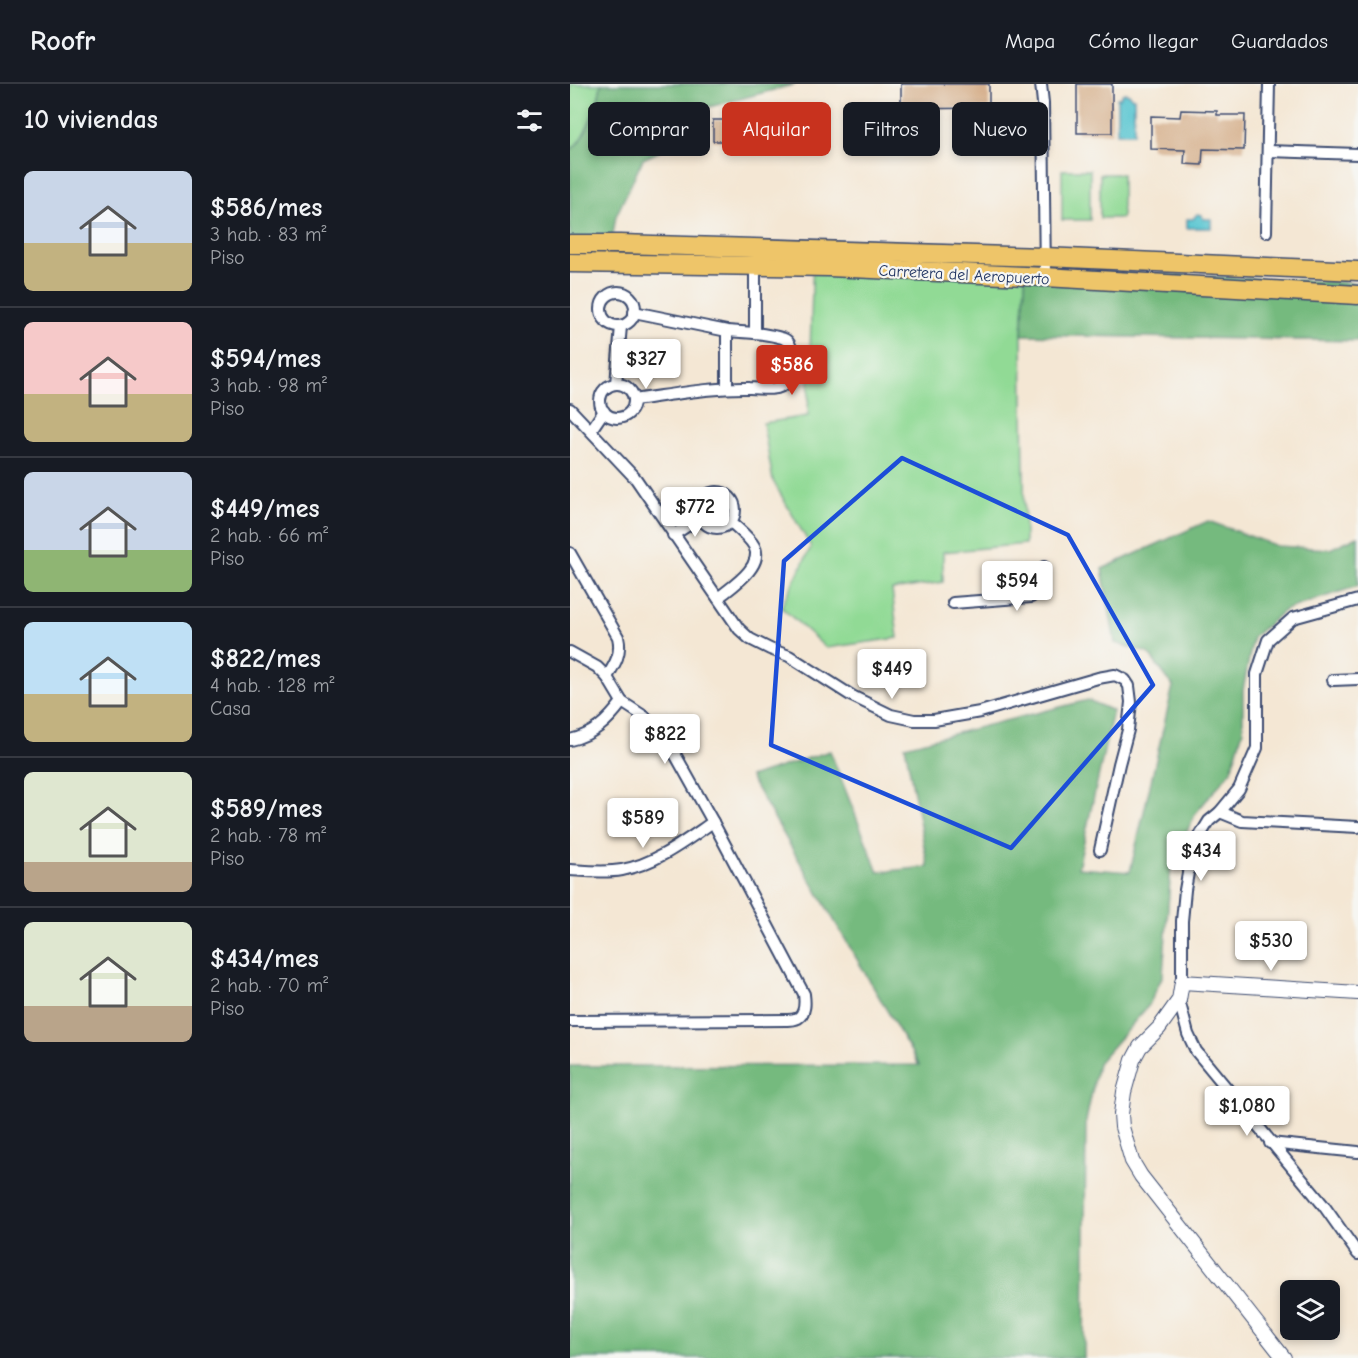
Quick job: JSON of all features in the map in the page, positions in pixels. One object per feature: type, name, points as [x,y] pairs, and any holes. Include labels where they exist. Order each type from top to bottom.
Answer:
[{"type":"main road","name":"Carretera del Aeropuerto","points":[[570,244],[1045,257],[1358,271]]},
{"type":"main road","name":"Carretera del Aeropuerto","points":[[570,263],[829,267],[1358,295]]},
{"type":"main road","points":[[1250,289],[1251,267]]},
{"type":"street","points":[[1041,84],[1045,277]]},
{"type":"street","points":[[1266,232],[1269,84]]},
{"type":"street","points":[[1268,151],[1358,154]]},
{"type":"street","points":[[754,333],[755,266]]},
{"type":"street","points":[[624,293],[633,301],[634,312],[630,321],[621,326],[615,326],[605,321],[600,311],[607,295],[624,293]]},
{"type":"street","points":[[634,312],[727,331],[785,339],[790,344],[792,357],[792,372],[787,383],[777,388],[727,387],[634,400]]},
{"type":"street","points":[[616,384],[621,326]]},
{"type":"street","points":[[727,331],[727,387]]},
{"type":"street","points":[[616,384],[621,384],[630,390],[634,400],[631,410],[623,416],[613,417],[604,411],[600,401],[603,392],[616,384]]},
{"type":"street","points":[[570,409],[636,479],[739,629],[750,639],[789,656],[852,696],[891,715],[914,720],[934,720],[980,712],[1098,678],[1115,675],[1125,680],[1129,686],[1131,702],[1128,730],[1100,850]]},
{"type":"street","points":[[591,430],[604,411]]},
{"type":"street","points":[[717,492],[728,496],[732,500],[735,511],[731,522],[721,527],[709,526],[701,517],[702,500],[717,492]]},
{"type":"street","points":[[673,535],[701,517]]},
{"type":"street","points":[[718,598],[749,571],[757,558],[753,544],[731,522]]},
{"type":"street","points":[[570,553],[618,637],[619,653],[607,677]]},
{"type":"street","points":[[953,603],[1031,597],[1044,567]]},
{"type":"street","points":[[1358,600],[1293,618],[1268,640],[1257,674],[1257,748],[1239,789],[1220,812],[1209,821],[1191,856],[1182,921],[1182,982],[1179,1000],[1188,1034],[1196,1051],[1324,1206],[1358,1254]]},
{"type":"street","points":[[570,652],[597,667],[607,677],[622,702],[645,717],[671,747],[801,988],[806,1004],[798,1018],[787,1020],[570,1021]]},
{"type":"street","points":[[1333,680],[1358,679]]},
{"type":"street","points":[[570,740],[601,727],[622,702]]},
{"type":"street","points":[[1220,812],[1242,821],[1358,827]]},
{"type":"street","points":[[570,870],[607,872],[641,865],[664,855],[713,822]]},
{"type":"street","points":[[1182,982],[1358,993]]},
{"type":"street","points":[[1179,1000],[1159,1028],[1140,1047],[1133,1060],[1124,1092],[1121,1114],[1128,1149],[1141,1176],[1284,1358]]},
{"type":"street","points":[[1270,1143],[1358,1152]]},
{"type":"highlighted area","points":[[902,458],[1068,535],[1153,685],[1011,848],[771,745],[784,561]]},
{"type":"green space","points":[[570,84],[601,84],[597,102],[588,102],[586,130],[570,150]]},
{"type":"green space","points":[[601,84],[796,84],[710,107],[710,102],[597,102]]},
{"type":"green space","points":[[588,125],[588,156],[649,156],[643,159],[616,216],[610,252],[570,251],[570,150]]},
{"type":"green space","points":[[1062,170],[1090,170],[1090,220],[1062,220]]},
{"type":"green space","points":[[1100,174],[1122,174],[1122,218],[1100,218]]},
{"type":"green space","points":[[813,257],[1026,268],[1022,335],[1025,544],[943,552],[943,582],[892,590],[898,638],[826,648],[781,607],[811,547],[773,481],[763,423],[808,416]]},
{"type":"green space","points":[[1026,268],[1358,283],[1358,341],[1022,335]]},
{"type":"green space","points":[[1208,521],[1277,546],[1330,549],[1358,536],[1358,586],[1285,610],[1253,637],[1243,690],[1243,731],[1231,771],[1195,814],[1171,866],[1163,975],[1149,1005],[1098,1063],[1086,1121],[1084,1358],[570,1358],[570,1066],[919,1065],[750,777],[830,751],[878,872],[928,867],[905,746],[1088,700],[1113,711],[1078,868],[1130,872],[1173,686],[1148,653],[1115,643],[1102,569]]},
{"type":"water","points":[[1125,93],[1134,98],[1134,133],[1117,133],[1117,98]]},
{"type":"water","points":[[1197,214],[1202,215],[1203,219],[1211,219],[1211,228],[1187,228],[1187,219],[1193,219]]},
{"type":"building","points":[[901,84],[989,84],[989,102],[952,102],[952,108],[940,109],[940,102],[901,102]]},
{"type":"building","points":[[1077,84],[1112,84],[1112,133],[1077,133]]},
{"type":"building","points":[[1181,110],[1217,111],[1217,115],[1245,115],[1244,150],[1203,149],[1202,165],[1184,164],[1185,150],[1151,149],[1151,116],[1180,117]]},
{"type":"building","points":[[713,120],[722,120],[722,141],[713,141]]}]
